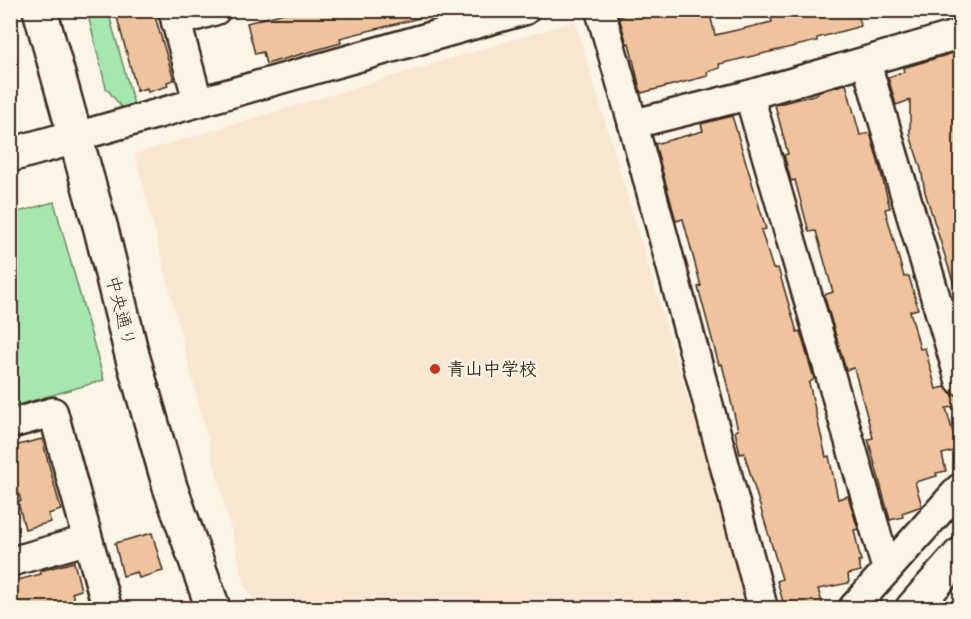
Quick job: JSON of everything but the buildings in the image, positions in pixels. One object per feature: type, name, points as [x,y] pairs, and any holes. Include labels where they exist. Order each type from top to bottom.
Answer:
[{"type":"street","name":"中央通り","points":[[40,10],[101,229],[132,355],[170,487],[213,609]]},
{"type":"street","points":[[198,102],[175,16],[216,10]]},
{"type":"street","points":[[10,155],[525,10]]},
{"type":"street","points":[[600,10],[633,124],[763,609]]},
{"type":"street","points":[[633,124],[749,95],[960,34]]},
{"type":"street","points":[[866,62],[960,380]]},
{"type":"street","points":[[749,95],[887,570]]},
{"type":"street","points":[[10,424],[53,412],[107,609]]},
{"type":"street","points":[[853,609],[960,488]]},
{"type":"street","points":[[10,562],[87,540]]},
{"type":"street","points":[[913,609],[960,555]]},
{"type":"shaded area","name":"青山中学校","points":[[575,21],[751,608],[259,608],[245,585],[135,154]]},
{"type":"green space","points":[[87,11],[108,11],[135,108],[122,108],[106,88]]},
{"type":"green space","points":[[54,202],[104,380],[11,407],[11,214]]},
{"type":"place","name":"青山中学校","points":[[435,369]]}]
